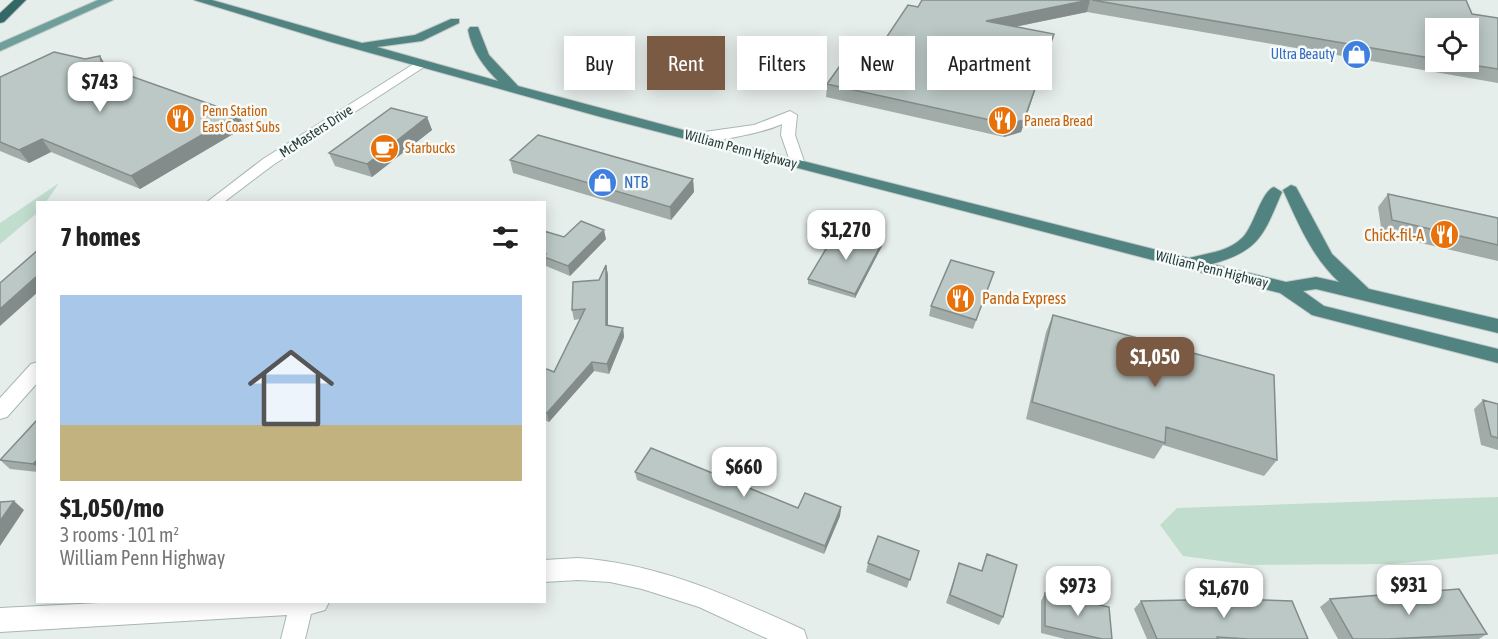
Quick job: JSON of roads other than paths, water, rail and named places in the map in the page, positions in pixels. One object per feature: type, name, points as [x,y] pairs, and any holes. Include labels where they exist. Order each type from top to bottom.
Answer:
[{"type":"highway","points":[[0,20],[20,0]]},
{"type":"highway","name":"William Penn Highway","points":[[200,0],[420,64],[798,164],[1286,288],[1318,311],[1498,356]]},
{"type":"highway","points":[[223,0],[233,10]]},
{"type":"highway","points":[[356,46],[418,38],[455,21]]},
{"type":"highway","points":[[474,30],[475,42],[481,54],[513,88]]},
{"type":"highway","points":[[1188,263],[1227,254],[1251,241],[1282,191],[1325,259],[1348,281],[1376,298]]},
{"type":"highway","name":"William Penn Highway","points":[[1286,288],[1316,283],[1498,326]]},
{"type":"main road","points":[[0,36],[86,0]]},
{"type":"main road","points":[[0,47],[107,0]]},
{"type":"street","name":"McMasters Drive","points":[[216,201],[268,162],[420,64]]},
{"type":"street","points":[[697,137],[757,129],[774,124],[790,115],[788,135],[798,164]]},
{"type":"street","points":[[0,411],[36,371]]},
{"type":"street","points":[[546,571],[624,572],[695,593],[795,639]]},
{"type":"street","points":[[0,620],[290,603]]},
{"type":"street","points":[[293,639],[307,603]]},
{"type":"place","name":"Ultra Beauty","points":[[1356,54]]},
{"type":"place","name":"Penn Station East Coast Subs","points":[[181,119]]},
{"type":"place","name":"Panera Bread","points":[[1003,121]]},
{"type":"place","name":"Starbucks","points":[[384,148]]},
{"type":"place","name":"NTB","points":[[603,182]]},
{"type":"place","name":"Chick-fil-A","points":[[1445,235]]},
{"type":"place","name":"Panda Express","points":[[961,298]]}]
